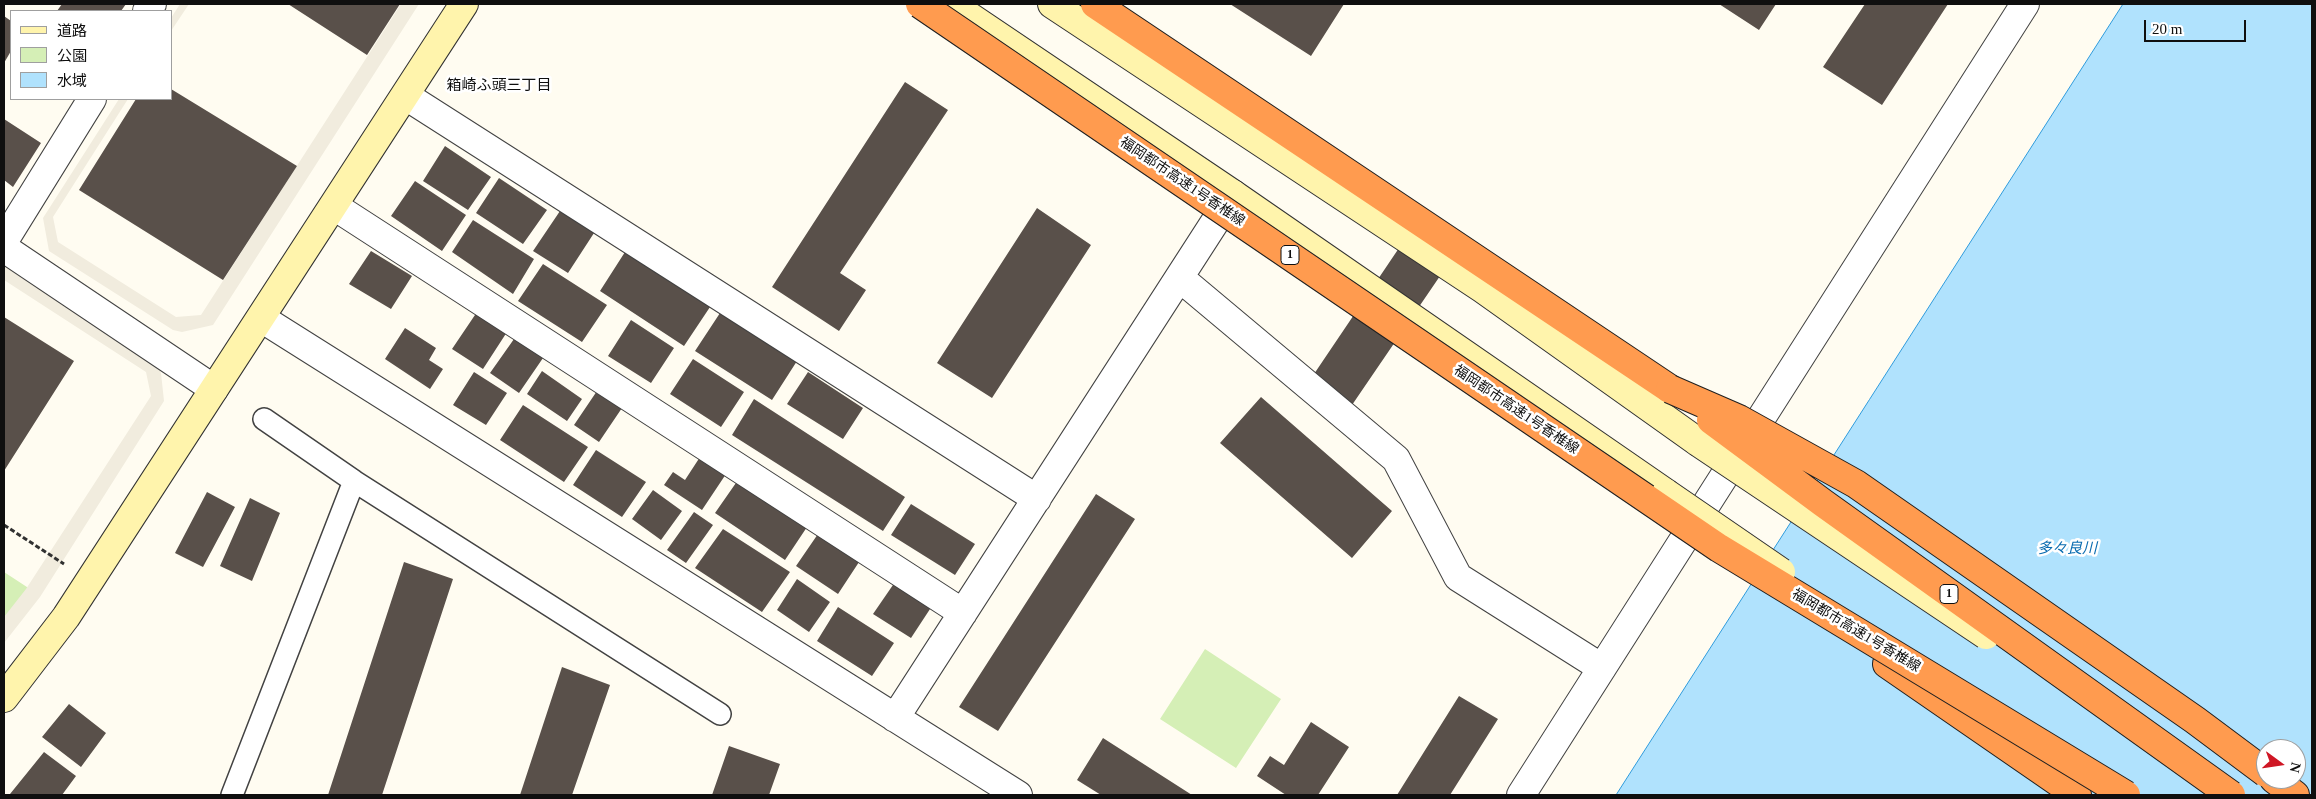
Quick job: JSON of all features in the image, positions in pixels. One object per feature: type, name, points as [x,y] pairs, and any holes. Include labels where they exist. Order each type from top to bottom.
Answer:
[{"type":"highway","name":"福岡都市高速1号香椎線","points":[[920,4],[1719,548],[2126,795]]},
{"type":"highway","name":"1","points":[[1094,4],[1670,390],[1823,503],[2231,795]]},
{"type":"highway","points":[[1670,390],[1738,419],[1856,484],[2195,720],[2256,766]]},
{"type":"highway","points":[[1719,548],[2077,795]]},
{"type":"street","points":[[4,698],[66,617],[464,4]]},
{"type":"street","points":[[951,4],[1233,194],[1666,493],[2109,795]]},
{"type":"street","points":[[1052,4],[1483,289],[1698,442],[2225,795]]},
{"type":"street","points":[[1521,795],[2025,4]]},
{"type":"street","points":[[406,96],[1037,499]]},
{"type":"street","points":[[4,241],[91,100]]},
{"type":"street","points":[[895,718],[1233,194]]},
{"type":"street","points":[[334,206],[963,613]]},
{"type":"street","points":[[4,248],[214,389]]},
{"type":"street","points":[[1180,278],[1396,458],[1458,577],[1602,668]]},
{"type":"street","points":[[261,318],[1018,795]]},
{"type":"lane","points":[[264,419],[354,481],[720,714]]},
{"type":"lane","points":[[232,795],[354,481]]},
{"type":"path","points":[[4,525],[90,580]]},
{"type":"green space","points":[[4,572],[30,589],[4,622]]},
{"type":"green space","points":[[1205,649],[1281,699],[1236,768],[1160,719]]},
{"type":"shaded area","points":[[180,4],[189,4],[172,30],[172,16]]},
{"type":"shaded area","points":[[401,4],[419,4],[213,325],[182,332],[173,330],[49,251],[43,218],[118,100],[127,100],[53,217],[58,242],[176,317],[201,315]]},
{"type":"shaded area","points":[[4,265],[155,362],[161,373],[164,401],[40,597],[4,643],[4,617],[26,589],[151,396],[146,372],[4,280]]},
{"type":"water","name":"多々良川","points":[[2123,4],[2312,4],[2312,795],[1616,795]]},
{"type":"building","points":[[62,4],[126,4],[122,10],[58,10]]},
{"type":"building","points":[[288,4],[400,4],[367,55]]},
{"type":"building","points":[[1230,4],[1344,4],[1311,56]]},
{"type":"building","points":[[1719,4],[1776,4],[1759,30]]},
{"type":"building","points":[[1865,4],[1948,4],[1882,105],[1823,67]]},
{"type":"building","points":[[4,16],[10,20],[10,53],[4,63]]},
{"type":"building","points":[[905,82],[948,110],[840,273],[866,290],[839,331],[772,287]]},
{"type":"building","points":[[172,90],[297,166],[223,280],[79,190],[135,100],[172,100]]},
{"type":"building","points":[[4,119],[41,143],[13,187],[4,180]]},
{"type":"building","points":[[445,146],[491,177],[468,210],[423,181]]},
{"type":"building","points":[[499,178],[547,210],[523,244],[476,213]]},
{"type":"building","points":[[415,181],[466,215],[442,251],[391,216]]},
{"type":"building","points":[[1037,208],[1091,245],[992,398],[937,363]]},
{"type":"building","points":[[560,211],[594,233],[568,273],[533,251]]},
{"type":"building","points":[[473,220],[534,259],[513,294],[452,252]]},
{"type":"building","points":[[1399,248],[1440,276],[1352,405],[1312,377]]},
{"type":"building","points":[[371,251],[412,276],[391,309],[349,284]]},
{"type":"building","points":[[625,252],[710,307],[684,346],[600,291]]},
{"type":"building","points":[[543,264],[607,305],[582,342],[518,301]]},
{"type":"building","points":[[477,312],[507,332],[483,369],[452,349]]},
{"type":"building","points":[[720,313],[797,361],[772,400],[695,351]]},
{"type":"building","points":[[4,317],[74,361],[4,471]]},
{"type":"building","points":[[631,320],[674,348],[651,383],[608,356]]},
{"type":"building","points":[[405,328],[436,348],[429,360],[443,369],[430,389],[385,359]]},
{"type":"building","points":[[514,339],[543,358],[519,393],[490,373]]},
{"type":"building","points":[[693,359],[744,392],[721,427],[670,394]]},
{"type":"building","points":[[542,371],[582,399],[567,421],[527,394]]},
{"type":"building","points":[[474,372],[507,393],[486,425],[453,405]]},
{"type":"building","points":[[808,372],[863,408],[843,439],[787,404]]},
{"type":"building","points":[[599,388],[624,405],[599,442],[574,425]]},
{"type":"building","points":[[1261,397],[1392,511],[1352,558],[1220,443]]},
{"type":"building","points":[[754,399],[905,497],[883,531],[732,435]]},
{"type":"building","points":[[523,405],[588,447],[564,482],[500,440]]},
{"type":"building","points":[[596,450],[646,482],[622,517],[573,485]]},
{"type":"building","points":[[700,457],[726,474],[702,510],[664,485],[673,472],[685,480]]},
{"type":"building","points":[[738,480],[807,527],[785,560],[715,513]]},
{"type":"building","points":[[653,490],[682,511],[661,540],[632,519]]},
{"type":"building","points":[[207,492],[235,507],[203,567],[175,553]]},
{"type":"building","points":[[1096,494],[1135,519],[998,731],[959,707]]},
{"type":"building","points":[[250,498],[280,513],[252,581],[220,566]]},
{"type":"building","points":[[911,504],[975,544],[955,575],[891,535]]},
{"type":"building","points":[[694,512],[713,525],[686,563],[667,550]]},
{"type":"building","points":[[723,529],[790,572],[762,612],[695,568]]},
{"type":"building","points":[[820,531],[861,559],[838,594],[796,566]]},
{"type":"building","points":[[404,562],[453,579],[382,795],[328,795]]},
{"type":"building","points":[[797,579],[830,602],[809,632],[777,610]]},
{"type":"building","points":[[895,582],[932,606],[911,638],[873,614]]},
{"type":"building","points":[[838,607],[894,643],[872,676],[817,641]]},
{"type":"building","points":[[562,667],[610,685],[572,795],[520,795]]},
{"type":"building","points":[[1459,696],[1498,719],[1450,795],[1397,795]]},
{"type":"building","points":[[69,704],[106,733],[81,767],[42,737]]},
{"type":"building","points":[[1311,722],[1349,747],[1318,795],[1286,795],[1257,776],[1270,756],[1284,765]]},
{"type":"building","points":[[1103,738],[1192,795],[1101,795],[1077,780]]},
{"type":"building","points":[[729,746],[780,764],[769,795],[712,795]]},
{"type":"building","points":[[44,752],[76,776],[62,795],[11,795],[10,794]]},
{"type":"district","name":"箱崎ふ頭三丁目","points":[[499,86]]}]
